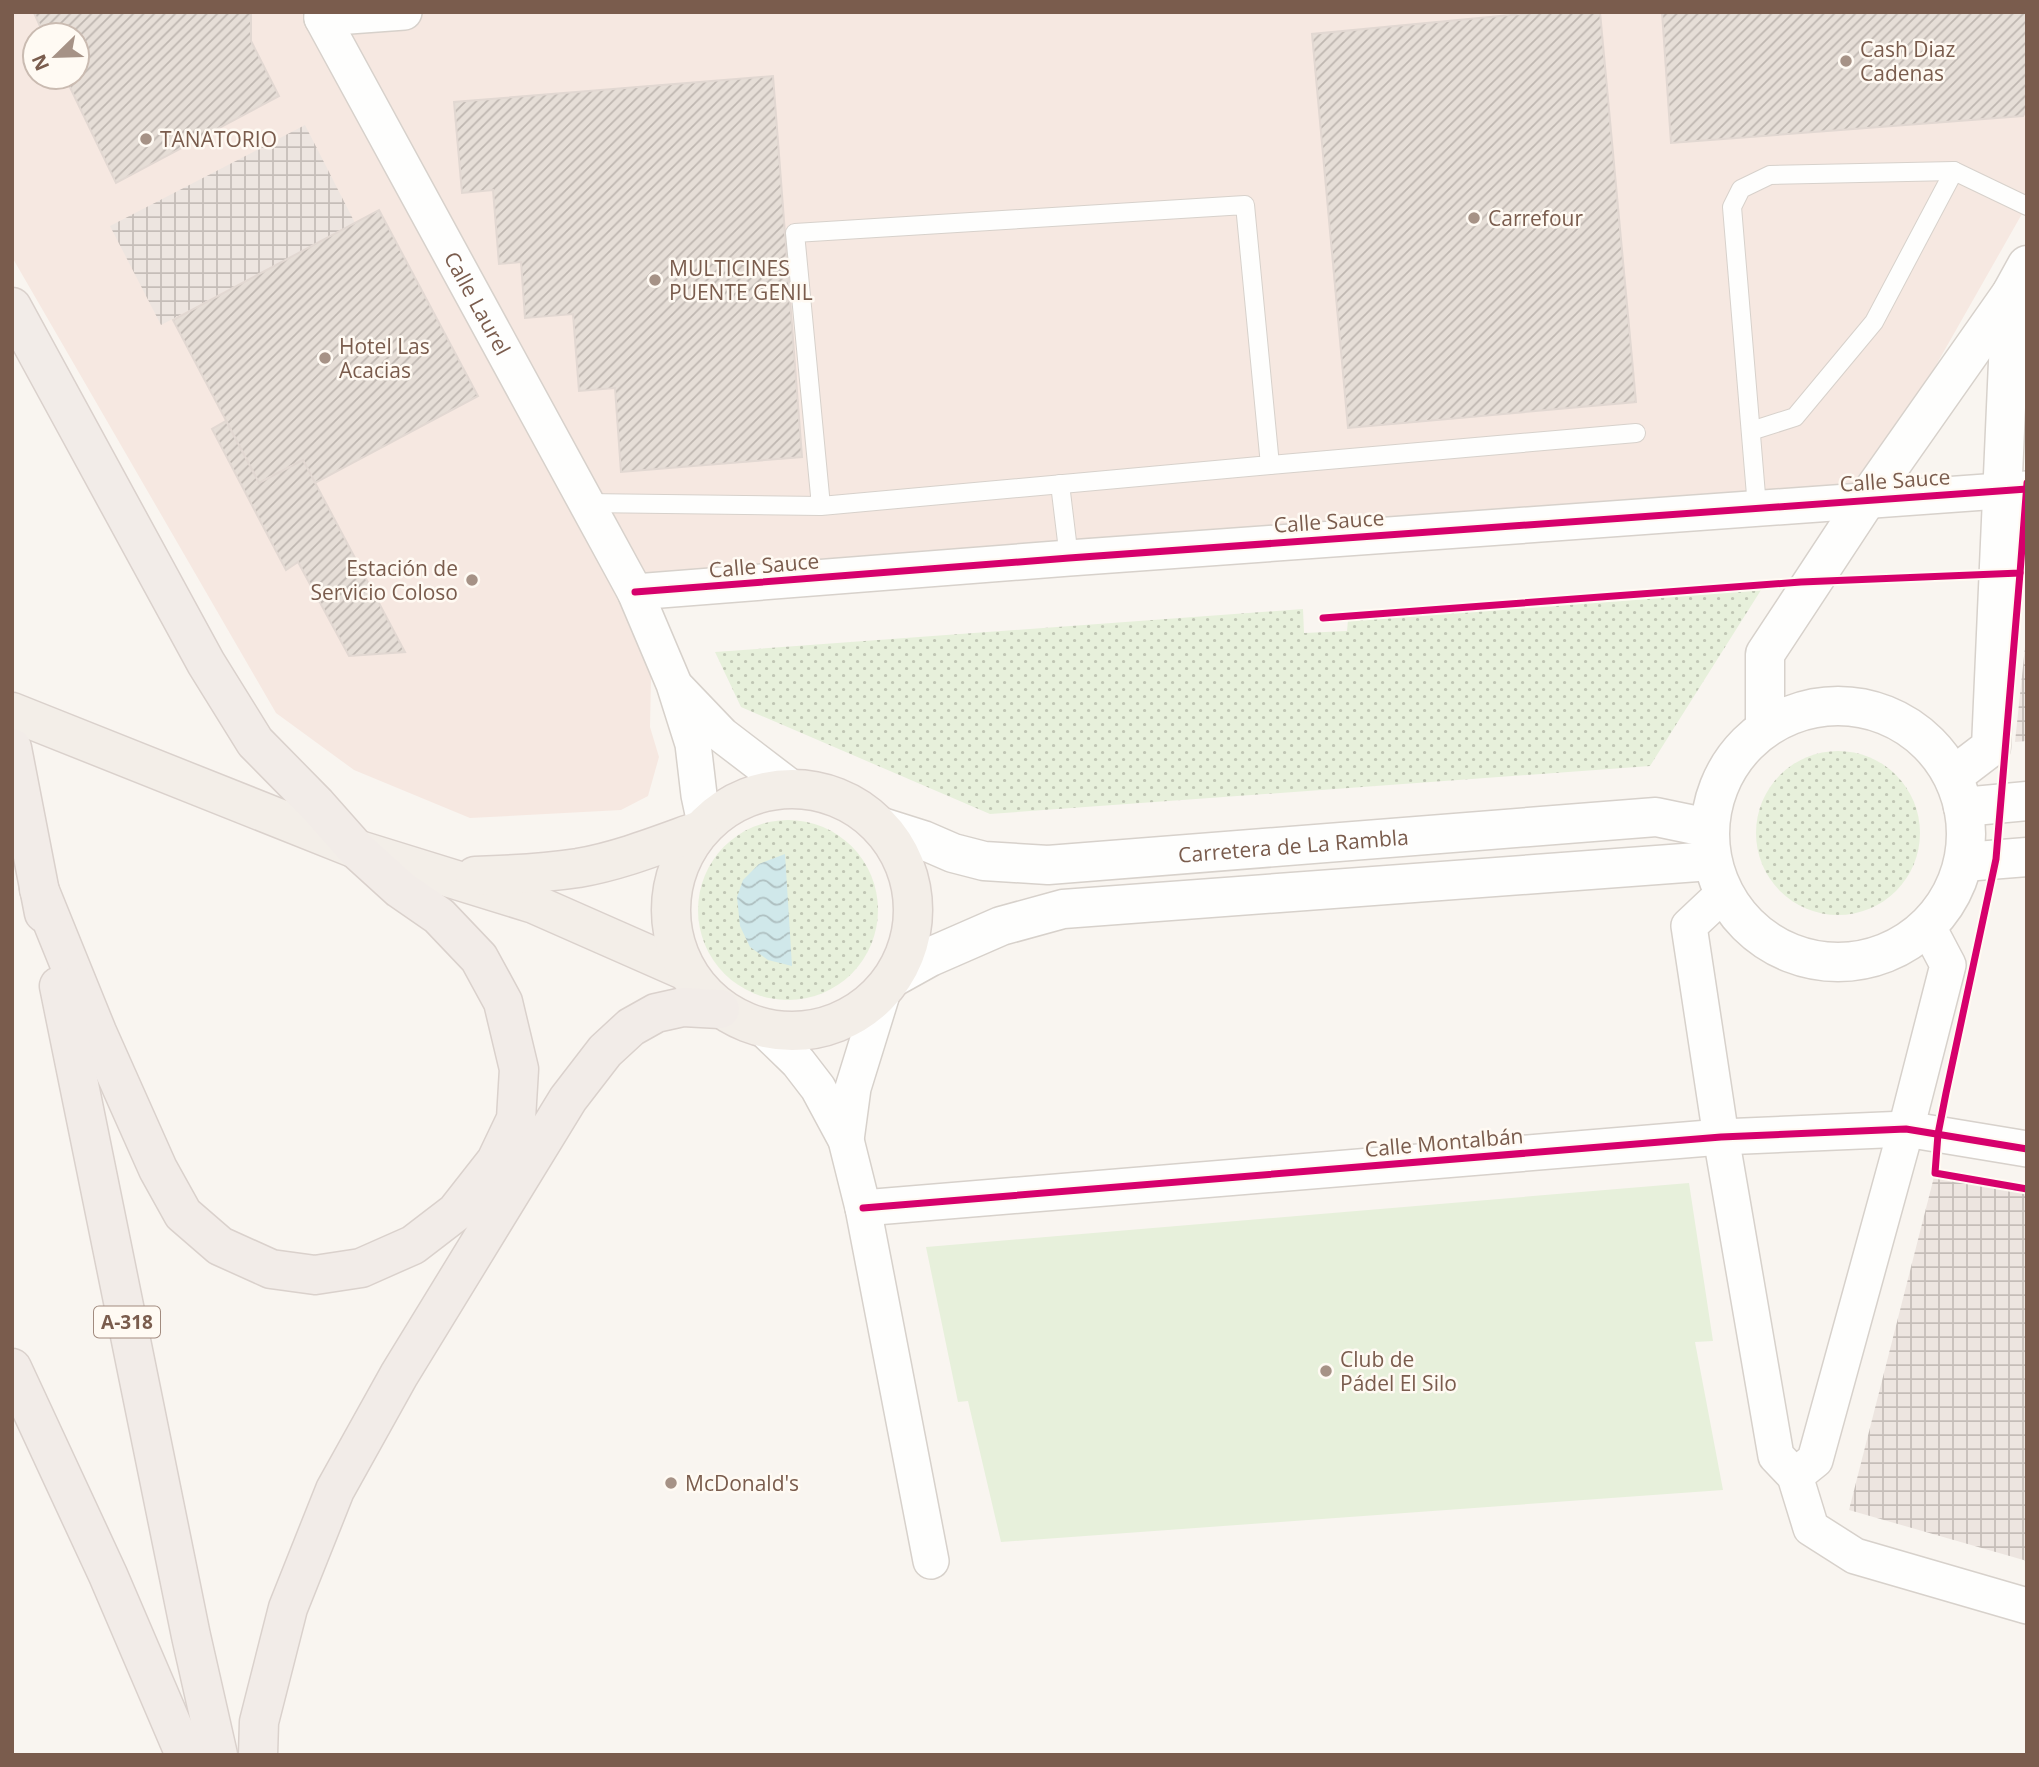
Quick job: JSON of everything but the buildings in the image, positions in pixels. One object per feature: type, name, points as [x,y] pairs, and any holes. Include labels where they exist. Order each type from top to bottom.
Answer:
[{"type":"highway","points":[[12,307],[206,663],[255,742],[356,849],[400,889],[439,916],[480,958],[503,1002],[519,1069],[516,1119],[496,1161],[456,1212],[413,1245],[361,1268],[315,1275],[271,1269],[220,1246],[183,1213],[158,1169],[97,1032],[40,889]]},
{"type":"highway","name":"A-318","points":[[12,748],[191,1636],[218,1755]]},
{"type":"highway","points":[[258,1755],[259,1722],[288,1608],[335,1490],[399,1376],[561,1110],[605,1051],[631,1027],[656,1013],[683,1007],[720,1009]]},
{"type":"highway","points":[[12,1368],[108,1576],[185,1755]]},
{"type":"main road","points":[[12,712],[356,849],[534,904],[686,971]]},
{"type":"main road","points":[[446,876],[514,875],[580,867],[630,854],[701,827],[730,804],[758,792],[790,787],[815,789],[840,797],[862,810],[882,827],[904,860],[914,900],[910,940],[889,984],[849,1018],[808,1031],[764,1029],[741,1021],[720,1009],[701,992],[686,971],[673,936],[670,899],[679,863],[701,827]]},
{"type":"street","points":[[322,15],[404,12]]},
{"type":"street","name":"Calle Laurel","points":[[322,15],[635,592],[674,684]]},
{"type":"street","points":[[1958,791],[1991,747],[2015,489],[2019,279]]},
{"type":"street","points":[[1765,727],[1765,654],[1867,499],[2019,279]]},
{"type":"street","name":"Calle Sauce","points":[[635,592],[2015,489]]},
{"type":"street","points":[[674,684],[722,735],[790,787]]},
{"type":"street","points":[[674,684],[693,744],[701,827]]},
{"type":"street","points":[[1714,861],[1747,926],[1779,949],[1817,962],[1857,962],[1895,950],[1928,927],[1951,897],[1964,862],[1967,829],[1958,791],[1928,740],[1891,716],[1849,705],[1805,708],[1765,727],[1736,754],[1717,789],[1714,861],[1689,926],[1721,1137],[1776,1456],[1795,1476],[1811,1528],[1855,1556],[2027,1606]]},
{"type":"street","points":[[1958,791],[2027,801]]},
{"type":"street","name":"Carretera de La Rambla","points":[[882,827],[953,853],[984,861],[1048,865],[1656,817],[1714,861]]},
{"type":"street","points":[[1964,862],[2027,857]]},
{"type":"street","points":[[846,1140],[853,1088],[889,984],[930,957],[1002,926],[1063,909],[1714,861]]},
{"type":"street","points":[[1795,1476],[1815,1460],[1948,965],[1928,927]]},
{"type":"street","points":[[764,1029],[798,1062],[818,1088],[846,1140],[863,1208],[931,1561]]},
{"type":"street","name":"Calle Montalbán","points":[[863,1208],[1721,1137],[1906,1129],[2027,1149]]},
{"type":"lane","points":[[1751,430],[1795,417],[1874,322],[1954,172]]},
{"type":"lane","points":[[1757,507],[1732,207],[1741,189],[1770,175],[1954,172],[2027,205]]},
{"type":"lane","points":[[821,506],[795,233],[1245,205],[1270,465]]},
{"type":"lane","points":[[586,503],[821,506],[1636,433]]},
{"type":"lane","points":[[1060,484],[1069,558]]},
{"type":"shaded area","points":[[12,12],[2027,12],[2027,205],[1868,485],[653,579],[650,727],[659,757],[648,796],[621,810],[470,818],[354,770],[276,713],[12,257]]},
{"type":"shaded area","points":[[305,125],[355,223],[161,325],[110,226]]},
{"type":"shaded area","points":[[2027,628],[2027,741],[2015,742]]},
{"type":"shaded area","points":[[1935,1173],[2027,1189],[2027,1561],[1849,1510]]},
{"type":"green space","points":[[1761,590],[1650,766],[990,814],[741,707],[715,652],[1303,609],[1304,633],[1347,631],[1348,620]]},
{"type":"green space","points":[[1838,751],[1869,758],[1896,775],[1913,802],[1920,833],[1913,864],[1896,891],[1869,908],[1838,915],[1807,908],[1780,891],[1763,864],[1756,833],[1763,802],[1780,775],[1807,758]]},
{"type":"green space","points":[[788,820],[822,827],[852,846],[871,876],[878,910],[871,944],[852,974],[822,993],[788,1000],[754,993],[724,974],[705,944],[698,910],[705,876],[724,846],[754,827]]},
{"type":"green space","name":"Club de Pádel El Silo","points":[[1689,1183],[1713,1341],[1695,1342],[1723,1490],[1001,1542],[968,1401],[958,1402],[926,1247]]},
{"type":"water","points":[[785,854],[792,966],[768,960],[750,947],[740,926],[737,897],[743,880],[759,864]]},
{"type":"cycle path","points":[[1323,618],[1801,582],[2020,573],[2027,483]]},
{"type":"cycle path","points":[[635,592],[2027,489]]},
{"type":"cycle path","points":[[2020,573],[1996,859],[1938,1134],[1935,1173],[2027,1189]]},
{"type":"cycle path","points":[[863,1208],[1721,1137],[1906,1129],[2027,1149]]},
{"type":"place","name":"Cash Diaz Cadenas","points":[[1846,61]]},
{"type":"place","name":"TANATORIO","points":[[146,139]]},
{"type":"place","name":"Carrefour","points":[[1474,218]]},
{"type":"place","name":"MULTICINES PUENTE GENIL","points":[[655,280]]},
{"type":"place","name":"Hotel Las Acacias","points":[[325,358]]},
{"type":"place","name":"Estación de Servicio Coloso","points":[[472,580]]},
{"type":"place","name":"Club de Pádel El Silo","points":[[1326,1371]]},
{"type":"place","name":"McDonald's","points":[[671,1483]]}]
